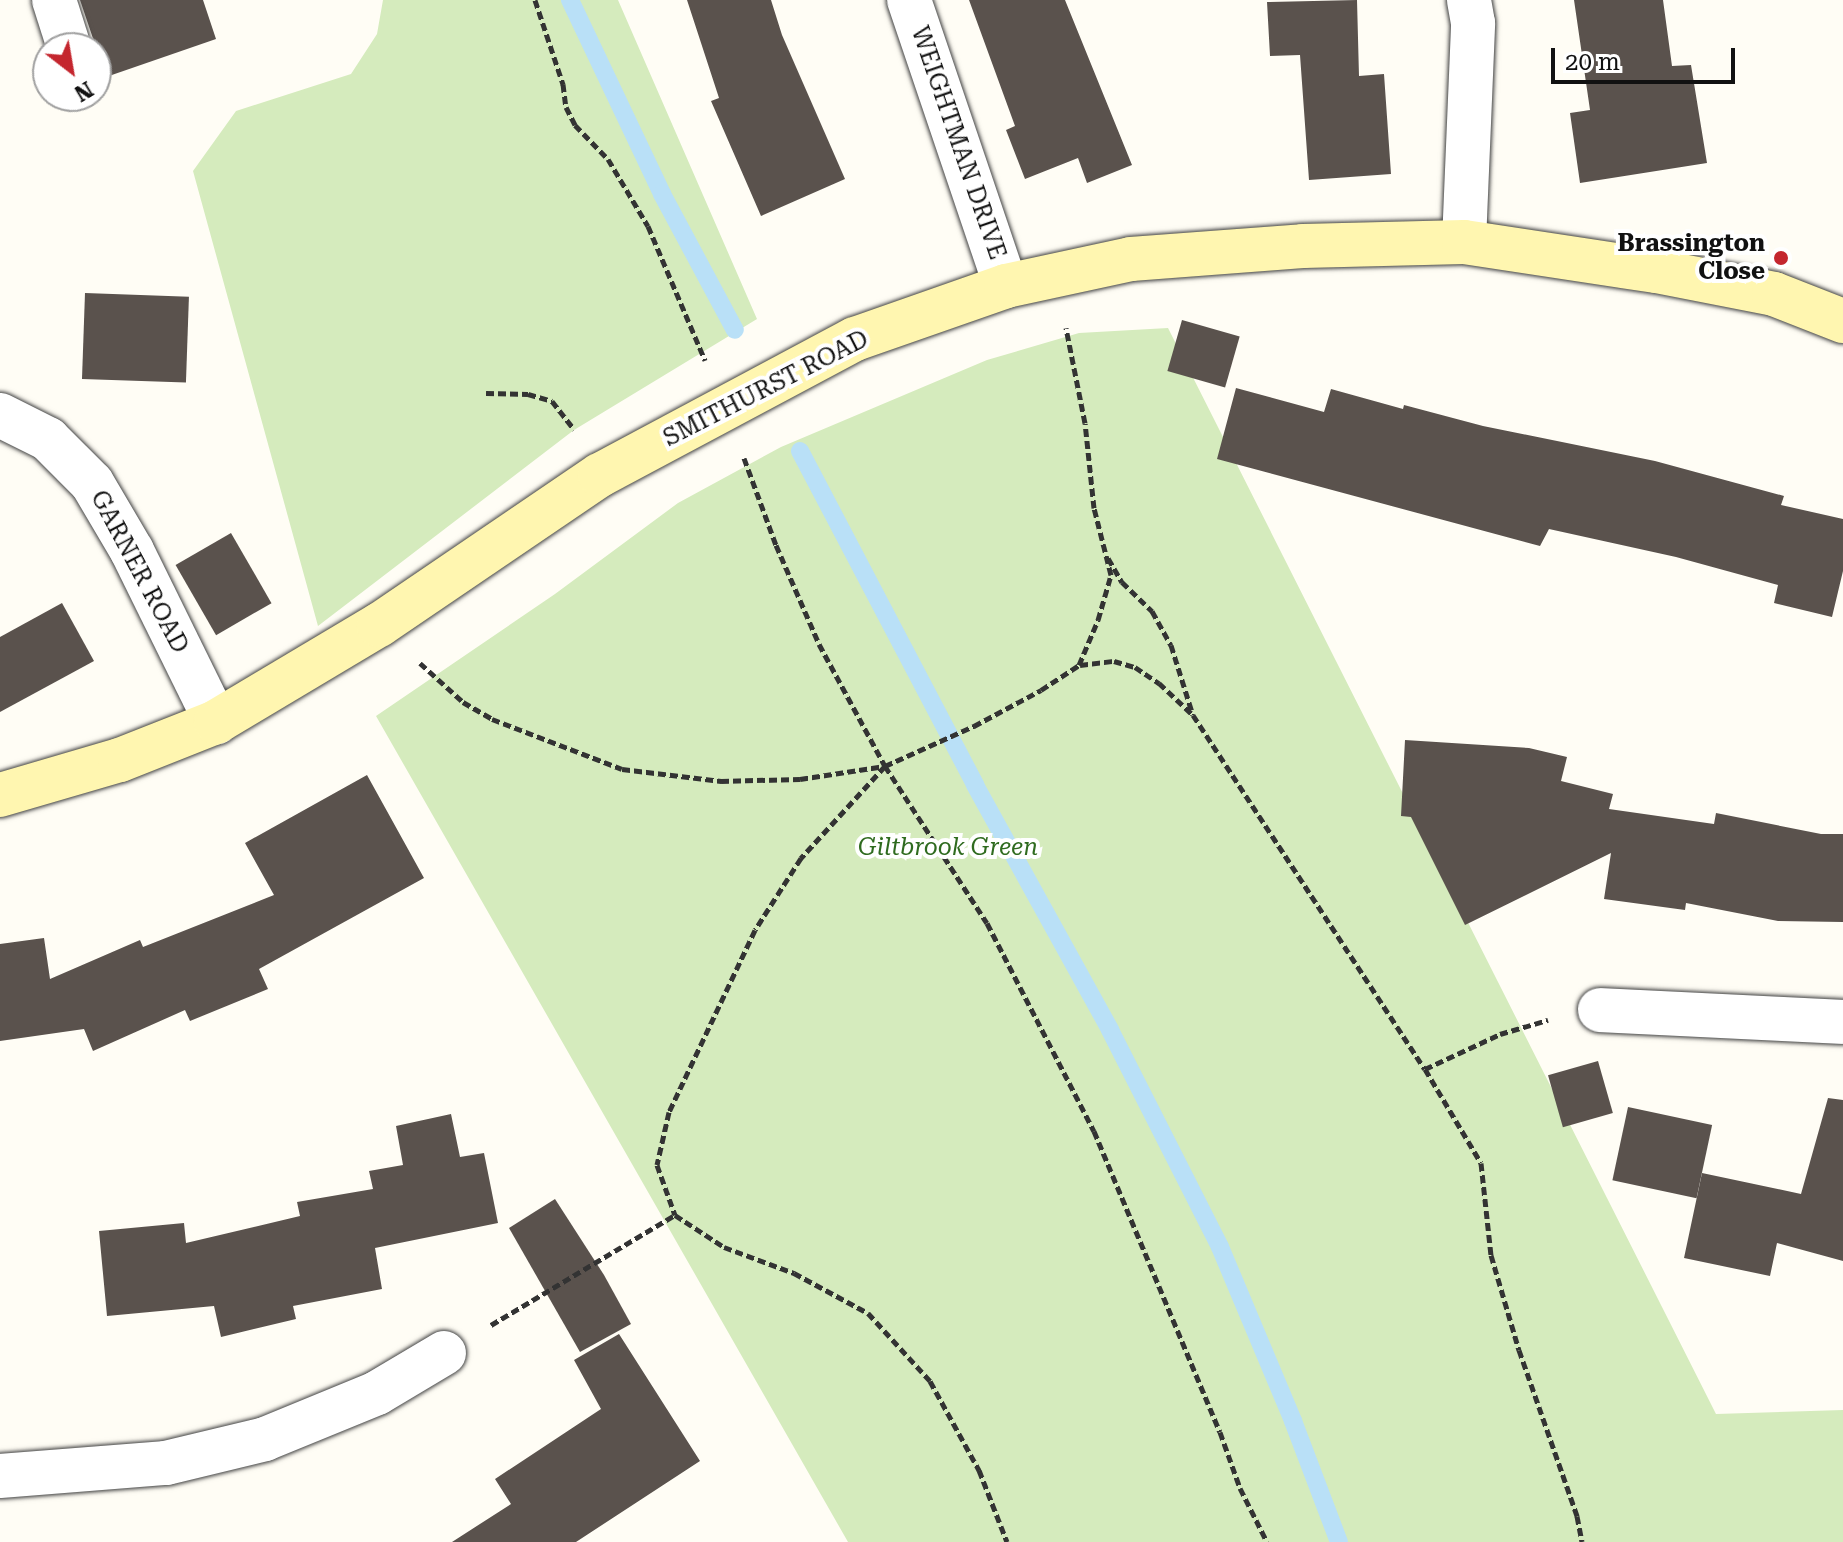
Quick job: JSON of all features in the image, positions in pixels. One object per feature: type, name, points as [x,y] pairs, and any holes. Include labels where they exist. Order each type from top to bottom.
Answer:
[{"type":"street","points":[[54,0],[64,32]]},
{"type":"street","name":"WEIGHTMAN DRIVE","points":[[909,0],[1006,286]]},
{"type":"street","points":[[1464,242],[1473,23],[1469,0]]},
{"type":"street","name":"SMITHURST ROAD","points":[[0,795],[120,760],[216,722],[379,625],[600,475],[855,339],[1006,286],[1131,259],[1303,246],[1464,242],[1656,271],[1774,294],[1843,321]]},
{"type":"street","name":"GARNER ROAD","points":[[0,415],[48,439],[92,483],[132,551],[216,722]]},
{"type":"street","points":[[1600,1010],[1843,1022]]},
{"type":"street","points":[[0,1476],[166,1463],[265,1439],[377,1393],[444,1353]]},
{"type":"path","points":[[535,0],[563,84],[566,107],[575,125],[608,159],[648,226],[726,407],[776,545],[819,644],[885,766],[987,923],[1094,1131],[1220,1432],[1240,1488],[1267,1542]]},
{"type":"path","points":[[1055,276],[1085,423],[1094,508],[1111,575],[1079,665]]},
{"type":"path","points":[[486,393],[528,394],[552,401],[600,475]]},
{"type":"path","points":[[1108,558],[1122,582],[1152,611],[1171,645],[1193,715]]},
{"type":"path","points":[[379,625],[463,702],[492,719],[622,769],[721,781],[800,779],[885,766],[974,726],[1041,690],[1079,665],[1114,661],[1135,667],[1159,683],[1193,715],[1425,1069],[1481,1163],[1491,1255],[1519,1350],[1577,1516],[1582,1542]]},
{"type":"path","points":[[885,766],[801,858],[755,930],[669,1112],[657,1165],[675,1215],[724,1247],[794,1273],[868,1313],[930,1381],[979,1470],[1007,1542]]},
{"type":"path","points":[[1425,1069],[1500,1034],[1562,1016],[1600,1010]]},
{"type":"path","points":[[444,1353],[675,1215]]},
{"type":"green space","points":[[383,0],[618,0],[757,319],[574,430],[318,626],[193,171],[236,111],[351,74],[377,34]]},
{"type":"green space","name":"Giltbrook Green","points":[[1168,328],[1716,1414],[1843,1410],[1843,1542],[848,1542],[376,716],[555,594],[678,503],[781,447],[987,360],[1079,333]]},
{"type":"building","points":[[80,0],[203,0],[216,39],[112,75],[112,32],[91,32]]},
{"type":"building","points":[[687,0],[771,0],[782,35],[845,179],[761,216],[711,101],[719,98]]},
{"type":"building","points":[[969,0],[1065,0],[1132,165],[1087,183],[1078,158],[1025,179],[1006,130],[1015,126]]},
{"type":"building","points":[[1357,0],[1359,76],[1384,74],[1391,174],[1309,180],[1300,55],[1270,56],[1267,2]]},
{"type":"building","points":[[1574,0],[1663,0],[1672,66],[1691,65],[1707,163],[1580,183],[1570,113],[1590,110]]},
{"type":"building","points":[[85,293],[189,297],[186,383],[82,379]]},
{"type":"building","points":[[1182,320],[1240,337],[1225,387],[1167,371]]},
{"type":"building","points":[[1236,388],[1324,412],[1331,389],[1403,409],[1404,405],[1483,426],[1655,461],[1784,496],[1781,505],[1843,519],[1843,571],[1832,617],[1774,603],[1778,585],[1676,557],[1549,529],[1540,546],[1217,459]]},
{"type":"building","points":[[231,533],[272,603],[216,635],[176,565]]},
{"type":"building","points":[[62,603],[94,661],[0,712],[0,637]]},
{"type":"building","points":[[1405,740],[1529,748],[1567,757],[1561,781],[1613,794],[1609,809],[1714,824],[1716,813],[1821,834],[1843,834],[1843,922],[1778,921],[1686,903],[1685,910],[1604,899],[1611,853],[1465,925],[1411,817],[1401,816]]},
{"type":"building","points":[[367,775],[424,878],[259,969],[268,989],[190,1021],[185,1010],[93,1051],[84,1029],[0,1041],[0,944],[44,938],[50,979],[140,940],[143,947],[274,895],[245,843]]},
{"type":"building","points":[[1598,1061],[1613,1113],[1563,1127],[1548,1075]]},
{"type":"building","points":[[1828,1098],[1843,1100],[1843,1261],[1777,1243],[1770,1276],[1684,1258],[1702,1173],[1801,1194]]},
{"type":"building","points":[[1628,1107],[1712,1125],[1697,1198],[1612,1180]]},
{"type":"building","points":[[451,1114],[460,1157],[484,1153],[498,1223],[375,1248],[382,1289],[293,1306],[296,1319],[221,1337],[214,1306],[107,1316],[99,1231],[184,1223],[186,1243],[300,1216],[297,1202],[373,1189],[369,1171],[403,1165],[396,1126]]},
{"type":"building","points":[[555,1199],[631,1324],[580,1352],[509,1228]]},
{"type":"building","points":[[619,1334],[700,1461],[576,1542],[452,1542],[511,1504],[495,1479],[601,1409],[574,1360]]},
{"type":"waterway","points":[[570,0],[662,194],[735,330]]},
{"type":"waterway","points":[[800,451],[975,785],[1110,1030],[1220,1247],[1293,1421],[1339,1542]]},
{"type":"place","name":"Brassington Close","points":[[1781,258]]}]
